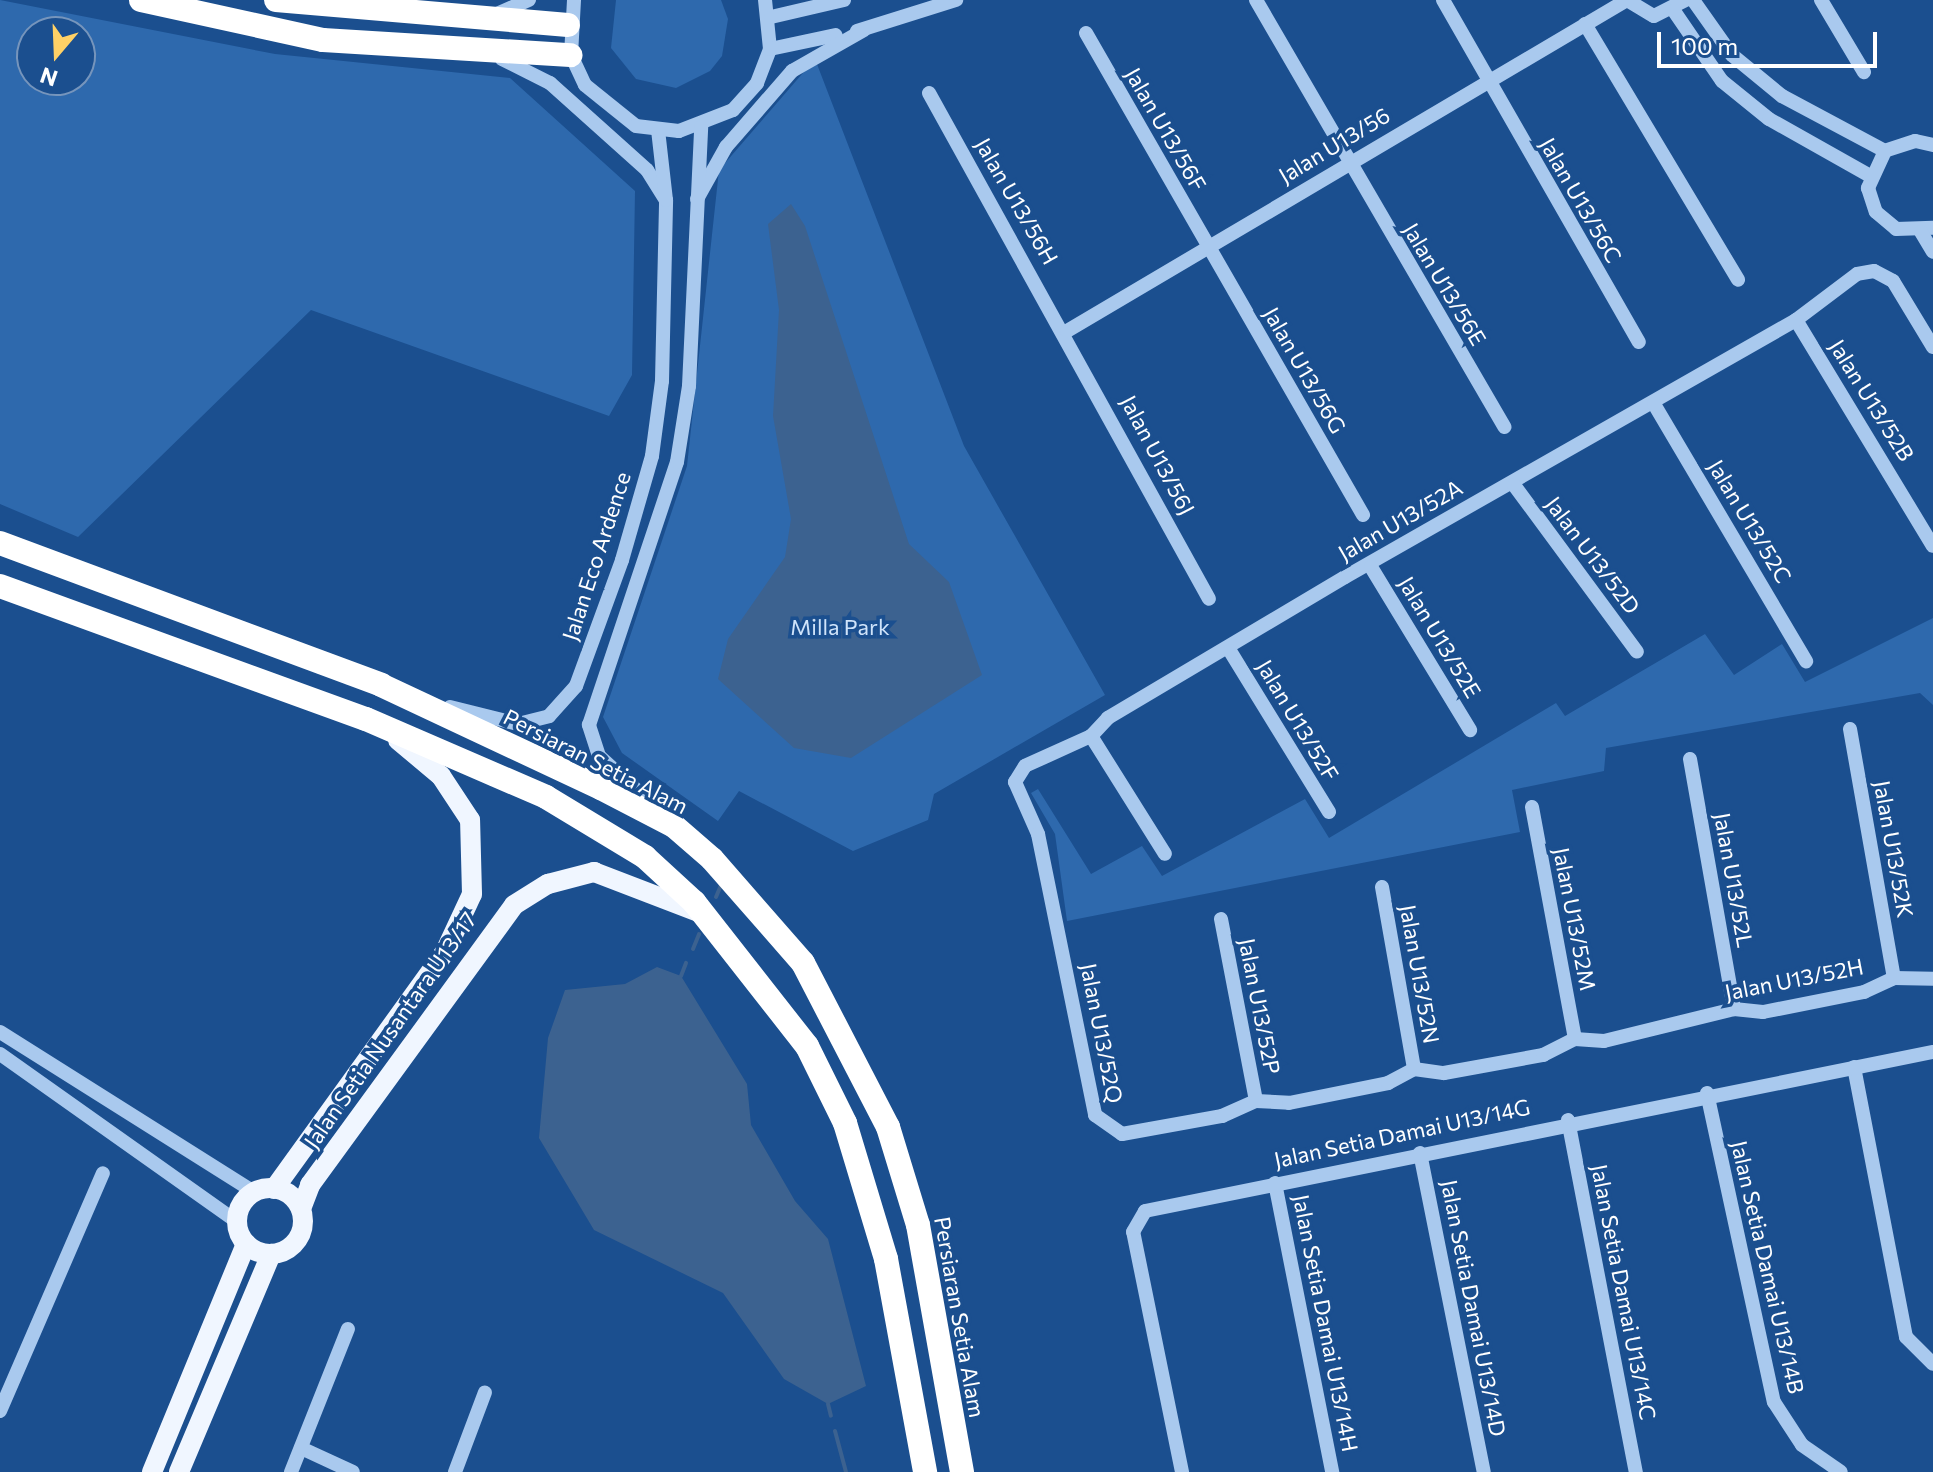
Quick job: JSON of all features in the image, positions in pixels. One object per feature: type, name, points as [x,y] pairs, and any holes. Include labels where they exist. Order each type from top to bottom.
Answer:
[{"type":"highway","points":[[131,0],[323,40],[571,55]]},
{"type":"highway","points":[[141,0],[170,10]]},
{"type":"highway","points":[[276,0],[469,20],[568,25]]},
{"type":"highway","name":"Persiaran Setia Alam","points":[[0,543],[381,685],[674,826],[747,896],[803,963],[888,1127],[918,1225],[962,1472]]},
{"type":"highway","points":[[0,586],[366,719],[587,818],[645,857],[712,920],[807,1046],[845,1123],[886,1259],[925,1472]]},
{"type":"main road","name":"Jalan Setia Nusantara U13/17","points":[[264,1190],[445,952],[472,894],[470,820],[418,753],[366,719]]},
{"type":"main road","name":"Jalan Setia Nusantara U13/17","points":[[301,1209],[319,1172],[514,905],[548,884],[594,872],[622,877],[712,920]]},
{"type":"main road","points":[[152,1472],[246,1244],[237,1222],[264,1190],[301,1209],[298,1240],[271,1254],[179,1472]]},
{"type":"main road","points":[[246,1244],[271,1254]]},
{"type":"street","points":[[469,20],[529,0]]},
{"type":"street","points":[[574,0],[568,25],[571,55],[607,110],[658,130],[701,127],[733,110],[757,83],[770,49],[771,17],[765,0]]},
{"type":"street","points":[[771,17],[844,0]]},
{"type":"street","points":[[770,49],[864,30],[956,0]]},
{"type":"street","name":"Jalan U13/56E","points":[[1256,0],[1347,163],[1505,427]]},
{"type":"street","name":"Jalan U13/56C","points":[[1443,0],[1486,80],[1639,342]]},
{"type":"street","points":[[1627,0],[1654,16],[1674,11],[1686,0]]},
{"type":"street","name":"Jalan U13/56","points":[[1067,331],[1486,80],[1627,0]]},
{"type":"street","points":[[1693,0],[1732,55],[1782,96],[1885,151]]},
{"type":"street","points":[[1821,0],[1864,72]]},
{"type":"street","points":[[1674,11],[1722,81],[1769,119],[1870,176]]},
{"type":"street","points":[[1585,24],[1738,280]]},
{"type":"street","points":[[696,202],[726,147],[792,71],[864,30]]},
{"type":"street","name":"Jalan U13/56F","points":[[1086,33],[1208,246]]},
{"type":"street","points":[[469,51],[517,63],[550,83],[647,170],[666,200]]},
{"type":"street","name":"Jalan U13/56H","points":[[929,93],[1067,331]]},
{"type":"street","points":[[674,826],[599,756],[589,725],[677,462],[689,386],[701,127]]},
{"type":"street","name":"Jalan Eco Ardence","points":[[381,685],[518,724],[549,716],[576,686],[652,456],[662,381],[666,200],[658,130]]},
{"type":"street","points":[[1933,145],[1915,141],[1885,151],[1870,176],[1871,201],[1885,222],[1927,230],[1933,252]]},
{"type":"street","name":"Jalan U13/56G","points":[[1208,246],[1363,515]]},
{"type":"street","name":"Jalan U13/52A","points":[[1062,942],[1038,834],[1015,782],[1025,766],[1091,736],[1108,718],[1230,651],[1486,495],[1514,485],[1654,404],[1796,320],[1857,274],[1874,271],[1893,281],[1933,347]]},
{"type":"street","name":"Jalan U13/52B","points":[[1796,320],[1933,546]]},
{"type":"street","name":"Jalan U13/56J","points":[[1067,331],[1209,599]]},
{"type":"street","name":"Jalan U13/52C","points":[[1654,404],[1806,661]]},
{"type":"street","name":"Jalan U13/52D","points":[[1514,485],[1637,652]]},
{"type":"street","name":"Jalan U13/52E","points":[[1371,567],[1470,730]]},
{"type":"street","name":"Jalan U13/52F","points":[[1230,651],[1329,812]]},
{"type":"street","name":"Jalan U13/52K","points":[[1850,729],[1894,978]]},
{"type":"street","points":[[1091,736],[1165,854]]},
{"type":"street","name":"Jalan U13/52L","points":[[1690,759],[1734,1009]]},
{"type":"street","name":"Jalan U13/52M","points":[[1532,807],[1575,1039]]},
{"type":"street","name":"Jalan U13/52N","points":[[1382,887],[1414,1069]]},
{"type":"street","name":"Jalan U13/52P","points":[[1221,919],[1256,1101]]},
{"type":"street","name":"Jalan U13/52Q","points":[[1062,942],[1095,1115],[1106,1129]]},
{"type":"street","name":"Jalan U13/52H","points":[[1106,1129],[1122,1134],[1222,1116],[1256,1101],[1289,1103],[1388,1083],[1414,1069],[1444,1073],[1543,1055],[1575,1039],[1674,1028],[1734,1009],[1763,1012],[1864,992],[1894,978],[1933,979]]},
{"type":"street","points":[[0,1032],[264,1190]]},
{"type":"street","name":"Jalan Setia Damai U13/14G","points":[[1182,1472],[1133,1232],[1145,1211],[1568,1120],[1933,1052]]},
{"type":"street","points":[[0,1054],[237,1222]]},
{"type":"street","points":[[1854,1067],[1906,1337],[1933,1364]]},
{"type":"street","name":"Jalan Setia Damai U13/14B","points":[[1707,1093],[1774,1402],[1802,1445],[1841,1472]]},
{"type":"street","name":"Jalan Setia Damai U13/14C","points":[[1568,1120],[1636,1472]]},
{"type":"street","name":"Jalan Setia Damai U13/14D","points":[[1420,1153],[1484,1472]]},
{"type":"street","points":[[0,1411],[103,1173]]},
{"type":"street","name":"Jalan Setia Damai U13/14H","points":[[1275,1183],[1332,1472]]},
{"type":"street","points":[[291,1472],[348,1329]]},
{"type":"street","points":[[455,1472],[485,1392]]},
{"type":"street","points":[[301,1448],[353,1472]]},
{"type":"green space","points":[[0,0],[81,16],[16,16],[16,96],[96,96],[96,19],[275,54],[510,78],[635,191],[632,375],[609,416],[311,310],[78,537],[0,504]]},
{"type":"green space","points":[[616,0],[721,0],[728,19],[722,56],[710,71],[676,88],[636,79],[611,48]]},
{"type":"green space","name":"Milla Park","points":[[815,59],[964,446],[1105,695],[934,794],[928,820],[853,851],[739,791],[718,821],[622,753],[603,717],[687,466],[719,170]]},
{"type":"green space","points":[[1933,618],[1933,705],[1920,693],[1606,748],[1604,771],[1512,790],[1520,832],[1067,921],[1055,834],[1031,793],[1038,789],[1091,874],[1142,846],[1162,876],[1305,799],[1329,838],[1556,703],[1565,716],[1705,634],[1734,675],[1782,644],[1805,682]]},
{"type":"shaded area","points":[[791,204],[805,226],[909,544],[949,582],[982,675],[851,758],[794,748],[718,679],[728,639],[785,557],[791,519],[773,416],[779,310],[768,224]]},
{"type":"shaded area","points":[[657,967],[681,976],[747,1084],[751,1125],[795,1201],[828,1239],[866,1386],[828,1404],[784,1379],[723,1293],[594,1230],[539,1138],[548,1038],[565,990],[625,984]]},
{"type":"waterway","points":[[716,897],[721,885]]},
{"type":"waterway","points":[[693,949],[699,934]]},
{"type":"waterway","points":[[681,976],[686,963]]},
{"type":"waterway","points":[[828,1404],[831,1416]]},
{"type":"waterway","points":[[835,1431],[846,1472]]}]
